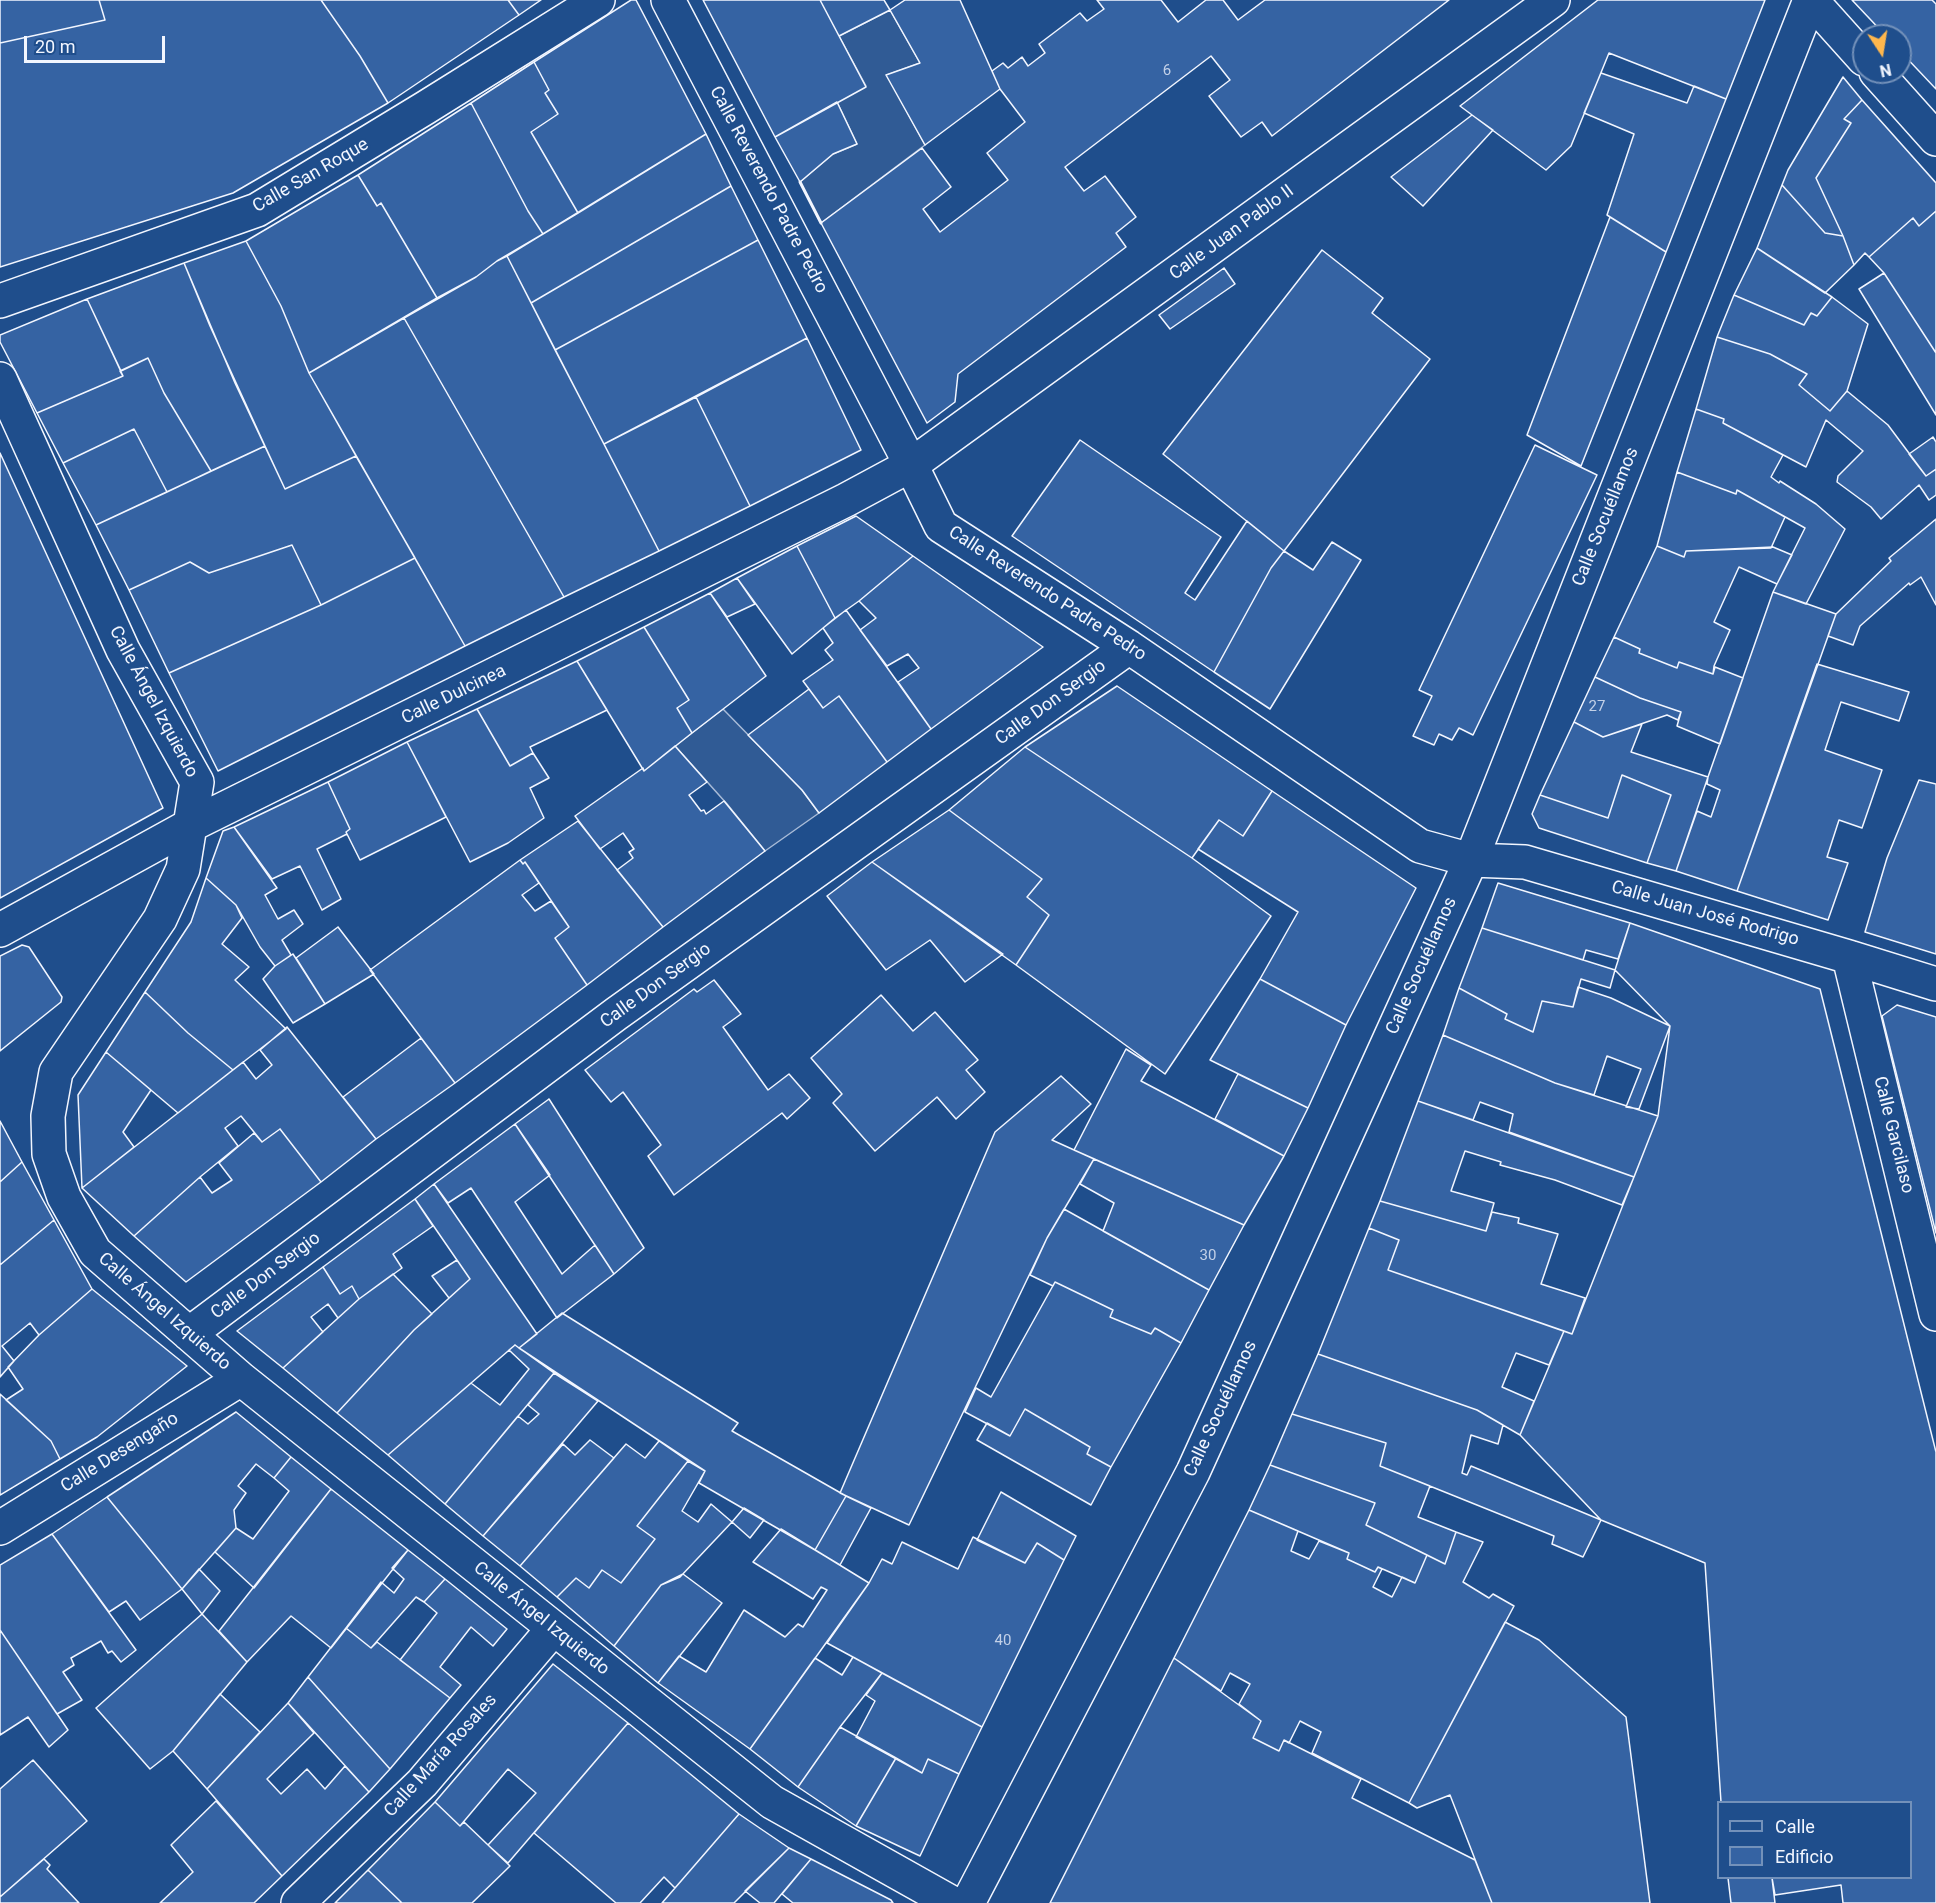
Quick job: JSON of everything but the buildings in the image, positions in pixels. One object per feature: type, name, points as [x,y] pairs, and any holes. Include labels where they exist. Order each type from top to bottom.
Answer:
[{"type":"street","name":"Calle San Roque","points":[[0,301],[257,210],[598,0]]},
{"type":"street","name":"Calle Reverendo Padre Pedro","points":[[668,0],[941,526],[1129,647],[1420,846],[1471,860]]},
{"type":"street","name":"Calle Juan Pablo II","points":[[911,465],[1553,0]]},
{"type":"street","points":[[1811,0],[1852,46]]},
{"type":"street","name":"Calle Socuéllamos","points":[[968,1903],[1192,1472],[1471,860],[1811,0]]},
{"type":"street","points":[[1887,84],[1936,139]]},
{"type":"street","name":"Calle Ángel Izquierdo","points":[[0,379],[123,650],[197,782],[183,869],[160,919],[56,1072],[48,1116],[49,1154],[64,1197],[95,1252],[241,1379],[772,1802],[952,1903]]},
{"type":"street","name":"Calle Dulcinea","points":[[0,930],[189,826],[846,500],[911,465]]},
{"type":"street","name":"Calle Don Sergio","points":[[189,1334],[616,1014],[1129,647]]},
{"type":"street","name":"Calle Juan José Rodrigo","points":[[1471,860],[1525,862],[1936,984]]},
{"type":"street","name":"Calle Garcilaso","points":[[1849,957],[1936,1314]]},
{"type":"street","name":"Calle Desengaño","points":[[0,1528],[241,1379]]},
{"type":"street","name":"Calle María Rosales","points":[[298,1903],[422,1783],[553,1629]]},
{"type":"shaded area","points":[[890,10],[920,63],[887,75],[925,145],[821,223],[800,182],[833,154],[857,144],[837,102],[866,86],[839,36]]},
{"type":"shaded area","points":[[723,709],[802,790],[819,813],[765,851],[675,746]]},
{"type":"wall","points":[[800,182],[821,223]]}]
